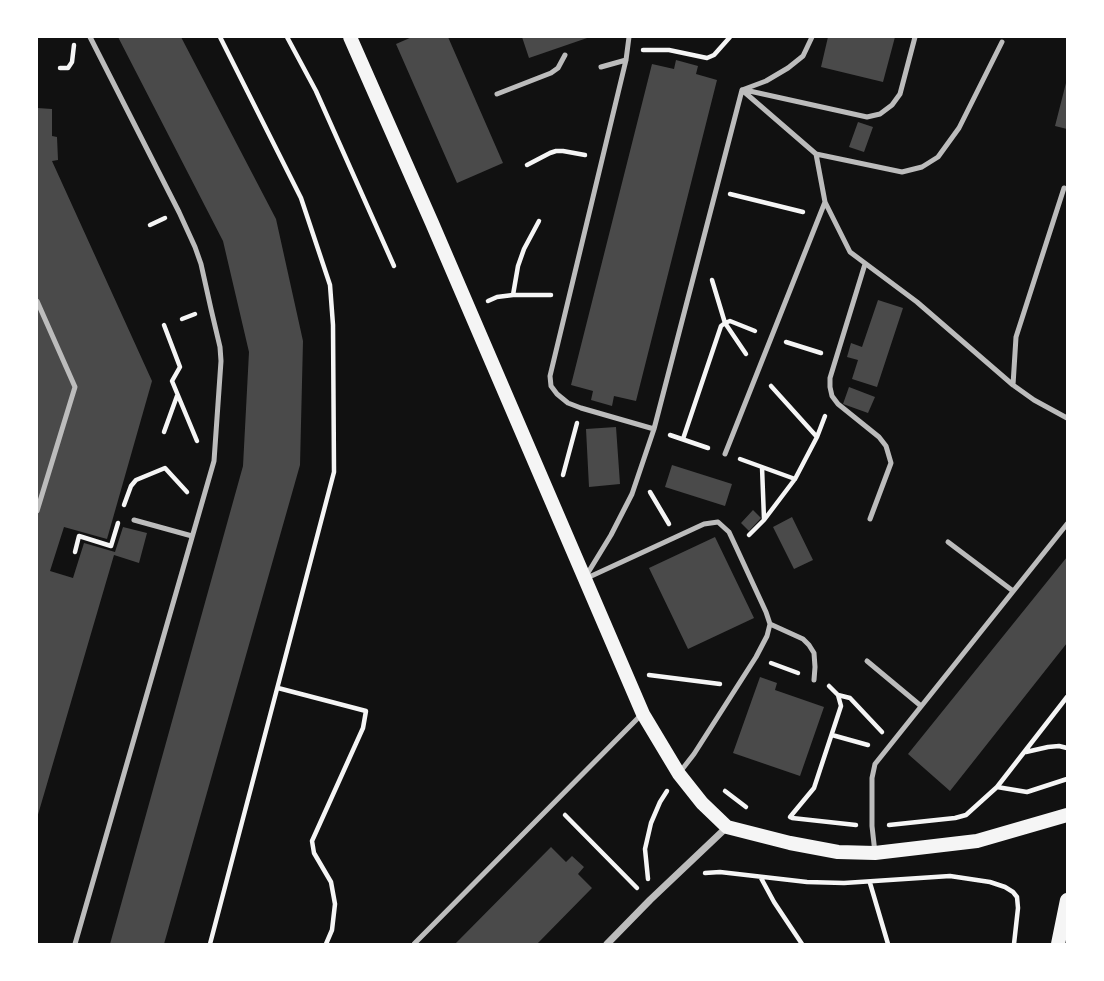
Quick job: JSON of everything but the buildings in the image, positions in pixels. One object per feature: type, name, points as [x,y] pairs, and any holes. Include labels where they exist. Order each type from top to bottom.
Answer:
[{"type":"main road","points":[[350,37],[643,714],[679,774],[702,803],[727,827],[790,844],[838,852],[874,853],[977,841],[1067,815]]},
{"type":"main road","points":[[1058,944],[1067,900]]},
{"type":"street","points":[[607,944],[727,827]]},
{"type":"lane","points":[[75,944],[214,461],[220,361],[220,347],[195,247],[90,37]]},
{"type":"lane","points":[[629,37],[626,60],[550,376],[551,387],[568,403],[654,429]]},
{"type":"lane","points":[[742,90],[766,81],[788,68],[803,56],[812,37]]},
{"type":"lane","points":[[742,90],[867,117],[880,114],[892,105],[900,94],[915,37]]},
{"type":"lane","points":[[742,90],[816,154],[902,172],[922,167],[938,157],[959,128],[1002,42]]},
{"type":"lane","points":[[497,94],[551,73],[558,68],[565,55]]},
{"type":"lane","points":[[601,67],[626,60]]},
{"type":"lane","points":[[584,579],[626,505],[654,429],[742,90]]},
{"type":"lane","points":[[816,154],[825,202],[850,252],[917,302],[1013,385],[1067,418]]},
{"type":"lane","points":[[1013,385],[1016,337],[1064,188]]},
{"type":"lane","points":[[725,454],[825,202]]},
{"type":"lane","points":[[865,264],[830,378],[830,387],[838,404],[879,437],[886,446],[891,463],[870,519]]},
{"type":"lane","points":[[37,301],[75,387],[37,511]]},
{"type":"lane","points":[[134,520],[192,536]]},
{"type":"lane","points":[[584,579],[704,524],[718,522],[729,533],[736,547],[770,624],[767,636],[679,774]]},
{"type":"lane","points":[[874,853],[872,778],[875,764],[1067,524]]},
{"type":"lane","points":[[948,542],[1013,591]]},
{"type":"lane","points":[[770,624],[803,639],[809,645],[814,653],[814,680]]},
{"type":"lane","points":[[867,662],[921,706]]},
{"type":"lane","points":[[414,944],[643,714]]},
{"type":"path","points":[[60,68],[68,68],[72,62],[75,37]]},
{"type":"path","points":[[210,944],[334,472],[333,325],[330,285],[301,198],[220,37]]},
{"type":"path","points":[[288,37],[316,91],[394,267]]},
{"type":"path","points":[[627,50],[669,50],[707,58],[714,55],[730,37]]},
{"type":"path","points":[[527,165],[550,153],[563,151],[603,158]]},
{"type":"path","points":[[716,190],[790,209]]},
{"type":"path","points":[[150,225],[167,218]]},
{"type":"path","points":[[513,295],[518,266],[539,221]]},
{"type":"path","points":[[483,303],[498,297],[550,294]]},
{"type":"path","points":[[182,319],[201,312]]},
{"type":"path","points":[[683,439],[721,326],[730,321],[747,328]]},
{"type":"path","points":[[164,326],[180,367],[172,381],[194,436]]},
{"type":"path","points":[[771,337],[811,349]]},
{"type":"path","points":[[164,432],[177,396]]},
{"type":"path","points":[[736,547],[764,520],[795,479],[817,437],[832,396]]},
{"type":"path","points":[[556,473],[561,485],[581,408]]},
{"type":"path","points":[[668,434],[795,479]]},
{"type":"path","points":[[762,467],[764,520]]},
{"type":"path","points":[[124,506],[136,480],[164,468],[184,488]]},
{"type":"path","points":[[638,476],[656,500],[676,537]]},
{"type":"path","points":[[75,552],[79,536],[111,546],[120,516]]},
{"type":"path","points":[[756,657],[830,686],[838,695],[841,706],[814,788],[789,818]]},
{"type":"path","points":[[653,685],[648,675],[737,686]]},
{"type":"path","points":[[278,688],[366,711],[363,728],[312,841],[314,853],[331,882],[335,904],[332,930],[326,944]]},
{"type":"path","points":[[838,695],[850,698],[893,743]]},
{"type":"path","points":[[778,815],[872,826],[955,818],[965,814],[997,787],[1067,697]]},
{"type":"path","points":[[832,735],[875,747]]},
{"type":"path","points":[[1025,752],[1048,747],[1067,748]]},
{"type":"path","points":[[650,900],[645,849],[660,802],[679,774]]},
{"type":"path","points":[[997,787],[1027,792],[1067,779]]},
{"type":"path","points":[[725,791],[744,806],[755,809]]},
{"type":"path","points":[[554,804],[650,900]]},
{"type":"path","points":[[701,874],[710,872],[807,882],[870,883],[950,876],[970,878],[1005,887],[1013,892],[1018,902],[1014,944]]},
{"type":"path","points":[[761,877],[802,944]]},
{"type":"path","points":[[870,883],[888,944]]}]
